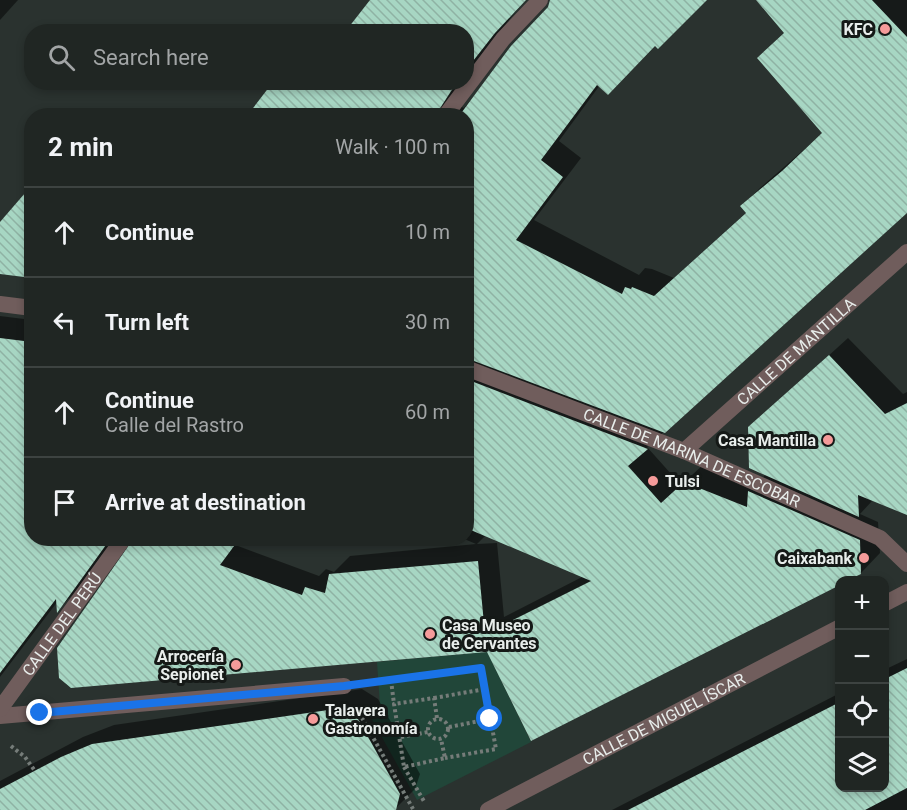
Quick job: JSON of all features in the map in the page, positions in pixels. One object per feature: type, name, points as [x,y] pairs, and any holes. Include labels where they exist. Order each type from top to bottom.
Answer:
[{"type":"street","points":[[474,78],[503,39],[540,0]]},
{"type":"street","points":[[451,108],[465,90]]},
{"type":"street","name":"CALLE DE MANTILLA","points":[[684,451],[907,252]]},
{"type":"street","points":[[0,304],[24,307]]},
{"type":"street","name":"CALLE DE MARINA DE ESCOBAR","points":[[474,371],[684,451],[880,538],[907,564]]},
{"type":"street","name":"CALLE DEL PERÚ","points":[[0,709],[118,546]]},
{"type":"street","points":[[889,602],[907,592]]},
{"type":"street","name":"CALLE DE MIGUEL ÍSCAR","points":[[488,810],[835,630]]},
{"type":"street","points":[[0,716],[344,686]]},
{"type":"path","points":[[404,767],[496,749],[481,668],[344,686],[413,809]]},
{"type":"path","points":[[391,680],[404,767],[425,803]]},
{"type":"path","points":[[394,704],[485,689]]},
{"type":"path","points":[[434,698],[437,718]]},
{"type":"path","points":[[437,718],[445,720],[449,727],[447,734],[441,739],[433,738],[428,732],[429,723],[437,718]]},
{"type":"path","points":[[449,727],[490,719]]},
{"type":"path","points":[[401,737],[428,732]]},
{"type":"path","points":[[441,739],[445,759]]},
{"type":"path","points":[[11,746],[25,757],[35,771]]},
{"type":"green space","points":[[487,652],[531,742],[417,800],[365,707],[380,706],[377,662]]},
{"type":"building","points":[[370,0],[526,0],[474,60],[474,24],[351,24]]},
{"type":"building","points":[[550,0],[707,0],[658,49],[655,46],[608,95],[597,85],[541,160],[563,177],[516,240],[622,294],[625,287],[631,289],[632,287],[654,296],[746,213],[740,206],[822,133],[757,58],[784,33],[756,0],[872,0],[907,37],[907,213],[665,433],[474,361],[474,108],[465,108],[511,46],[548,7]]},
{"type":"building","points":[[267,90],[452,90],[440,108],[253,108]]},
{"type":"building","points":[[24,194],[24,277],[0,274],[0,222]]},
{"type":"building","points":[[0,338],[24,341],[24,546],[105,546],[57,613],[56,599],[0,673]]},
{"type":"building","name":"Casa Mantilla","points":[[829,355],[885,414],[907,403],[907,515],[858,495],[859,517],[749,468],[748,427]]},
{"type":"building","points":[[474,382],[648,449],[628,466],[661,503],[684,482],[747,507],[748,491],[860,540],[861,574],[835,576],[835,588],[531,741],[487,652],[71,688],[59,678],[57,648],[128,546],[234,546],[220,565],[302,595],[305,587],[325,593],[329,574],[478,561],[485,634],[591,581],[474,531]]},
{"type":"building","points":[[907,668],[907,788],[865,810],[628,810],[835,705],[835,792],[889,792],[889,677]]},
{"type":"building","points":[[342,708],[358,719],[400,794],[396,810],[0,810],[0,789],[61,757],[92,744]]},
{"type":"place","name":"KFC","points":[[885,29]]},
{"type":"place","name":"Casa Mantilla","points":[[828,440]]},
{"type":"place","name":"Tulsi","points":[[653,481]]},
{"type":"place","name":"Caixabank","points":[[864,558]]},
{"type":"place","name":"Casa Museo de Cervantes","points":[[430,634]]},
{"type":"place","name":"Arrocería Sepionet","points":[[236,665]]},
{"type":"place","name":"Talavera Gastronomía","points":[[313,719]]},
{"type":"route","points":[[40,713],[344,686],[481,668],[490,719]]}]
